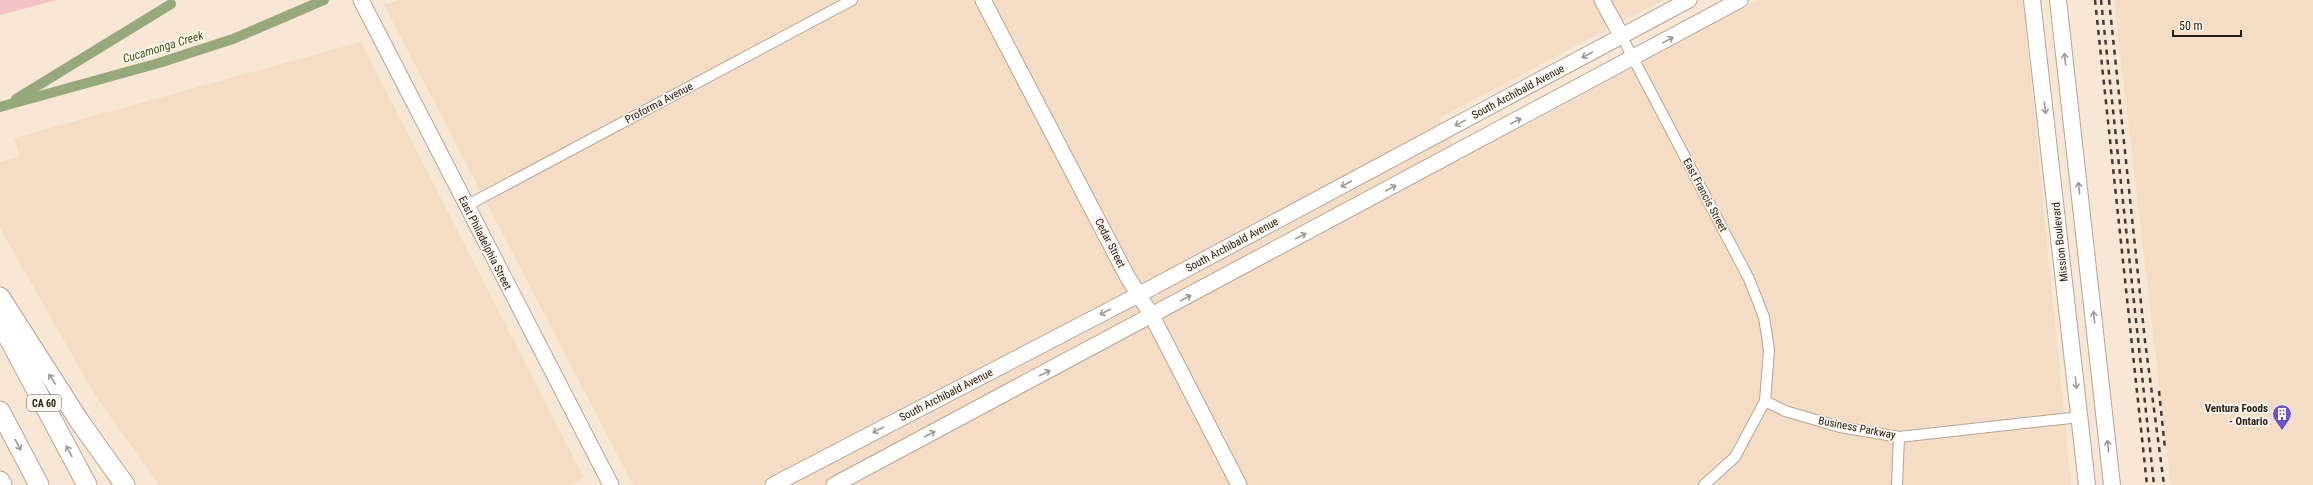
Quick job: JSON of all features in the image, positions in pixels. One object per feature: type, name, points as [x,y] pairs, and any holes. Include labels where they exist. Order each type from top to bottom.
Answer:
[{"type":"highway","points":[[0,297],[80,422],[125,485]]},
{"type":"highway","name":"CA 60","points":[[0,322],[87,485]]},
{"type":"highway","points":[[0,411],[39,485]]},
{"type":"highway","points":[[0,481],[2,485]]},
{"type":"main road","name":"Cedar Street","points":[[983,0],[1123,270],[1140,294],[1152,316],[1239,485]]},
{"type":"main road","name":"East Francis Street","points":[[1602,0],[1622,37]]},
{"type":"main road","name":"South Archibald Avenue","points":[[773,485],[1140,294],[1689,0]]},
{"type":"main road","points":[[834,485],[1740,0]]},
{"type":"main road","name":"Mission Boulevard","points":[[2032,0],[2087,485]]},
{"type":"main road","points":[[2058,0],[2112,485]]},
{"type":"main road","name":"East Philadelphia Street","points":[[364,6],[611,485]]},
{"type":"street","name":"Proforma Avenue","points":[[466,206],[852,0]]},
{"type":"street","name":"East Francis Street","points":[[1622,37],[1749,279],[1764,317],[1769,350],[1765,401]]},
{"type":"street","name":"Business Parkway","points":[[1765,401],[1785,411],[1840,427],[1899,437],[2080,417]]},
{"type":"street","points":[[1704,485],[1735,457],[1765,401]]},
{"type":"street","points":[[1897,485],[1899,437]]},
{"type":"shaded area","points":[[0,0],[57,0],[0,15]]},
{"type":"shaded area","points":[[398,0],[1663,0],[1439,118],[1461,160],[1759,0],[2023,0],[2071,485],[633,485],[384,5]]},
{"type":"shaded area","points":[[2114,0],[2313,0],[2313,485],[2171,485]]},
{"type":"shaded area","points":[[361,42],[584,478],[571,485],[159,485],[95,395],[0,228],[0,162],[20,156],[14,138]]},
{"type":"waterway","name":"Cucamonga Creek","points":[[0,107],[159,63],[233,39],[324,0]]},
{"type":"waterway","name":"Cucamonga Creek","points":[[16,99],[171,4]]},
{"type":"railway","points":[[2095,0],[2147,485]]},
{"type":"railway","points":[[2101,0],[2154,485]]},
{"type":"railway","points":[[2109,0],[2145,341],[2164,485]]},
{"type":"railway","points":[[2159,391],[2165,449]]},
{"type":"place","name":"Ventura Foods - Ontario","points":[[2282,431]]}]
